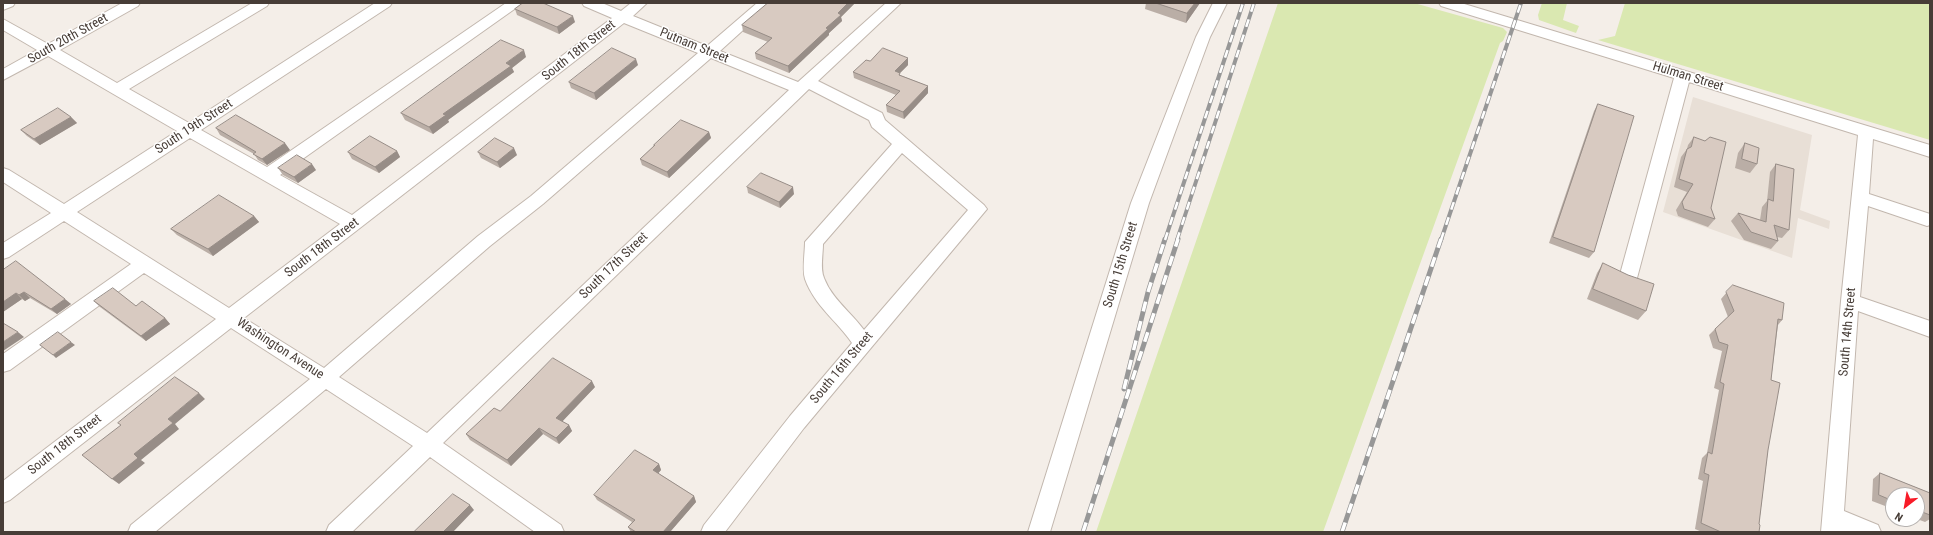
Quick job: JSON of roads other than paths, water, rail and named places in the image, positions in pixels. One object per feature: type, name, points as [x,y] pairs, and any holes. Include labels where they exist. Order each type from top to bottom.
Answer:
[{"type":"street","points":[[3,6],[8,3]]},
{"type":"street","name":"South 20th Street","points":[[3,75],[133,3]]},
{"type":"street","points":[[118,90],[262,3]]},
{"type":"street","name":"South 19th Street","points":[[3,252],[386,3]]},
{"type":"street","points":[[268,175],[516,3]]},
{"type":"street","name":"Putnam Street","points":[[589,3],[708,52],[804,86],[876,117],[878,123],[901,144],[978,209]]},
{"type":"street","name":"South 18th Street","points":[[3,493],[640,3]]},
{"type":"street","points":[[139,532],[325,378],[484,241],[537,200],[766,3]]},
{"type":"street","name":"South 17th Street","points":[[337,532],[804,86],[894,3]]},
{"type":"street","name":"South 15th Street","points":[[1039,532],[1140,203],[1203,37],[1220,3]]},
{"type":"street","name":"Hulman Street","points":[[1446,3],[1930,151]]},
{"type":"street","points":[[3,24],[353,224]]},
{"type":"street","points":[[1628,278],[1683,75]]},
{"type":"street","name":"South 14th Street","points":[[1833,524],[1850,301],[1866,132]]},
{"type":"street","points":[[863,344],[850,325],[832,308],[814,278],[814,242],[901,144]]},
{"type":"street","name":"Washington Avenue","points":[[3,174],[428,444],[553,532]]},
{"type":"street","points":[[1860,197],[1927,220]]},
{"type":"street","name":"South 16th Street","points":[[712,532],[797,422],[978,209]]},
{"type":"street","points":[[3,364],[145,263]]},
{"type":"street","points":[[1850,301],[1930,329]]},
{"type":"street","points":[[1833,524],[1870,532]]},
{"type":"railway","points":[[1165,240],[1243,3]]},
{"type":"railway","points":[[1177,240],[1254,3]]},
{"type":"railway","points":[[1441,240],[1521,3]]},
{"type":"railway","points":[[1124,389],[1148,292],[1165,239]]},
{"type":"railway","points":[[1083,532],[1178,239]]},
{"type":"railway","points":[[1342,532],[1441,239]]}]
